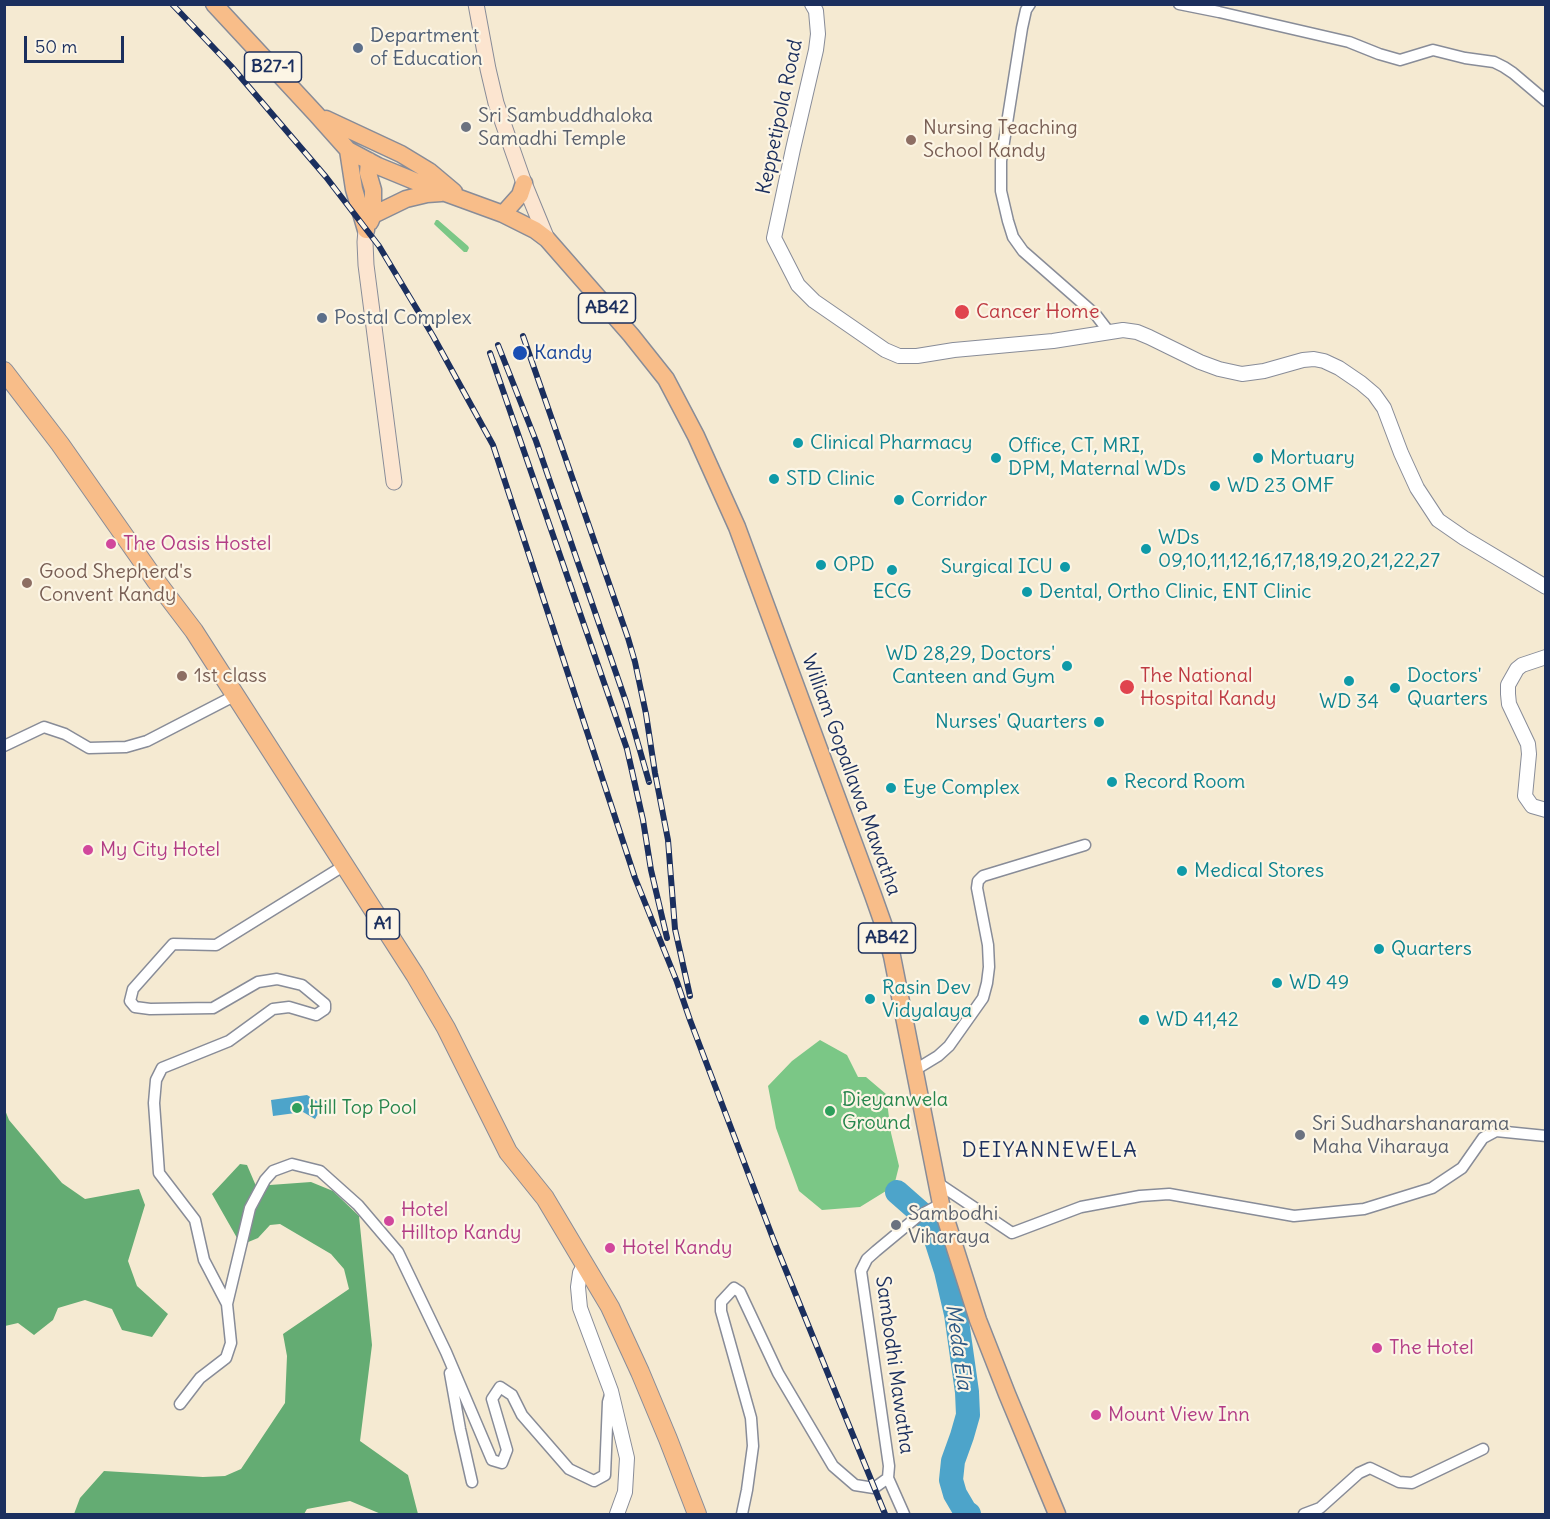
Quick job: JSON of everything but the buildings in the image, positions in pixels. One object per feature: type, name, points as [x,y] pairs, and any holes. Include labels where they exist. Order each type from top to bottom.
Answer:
[{"type":"highway","name":"A1","points":[[4,371],[60,444],[194,631],[415,975],[446,1028],[508,1152],[545,1198],[610,1307],[640,1372],[697,1515]]},
{"type":"main road","name":"B27-1","points":[[214,4],[348,150]]},
{"type":"main road","points":[[476,4],[496,103],[524,183],[547,239]]},
{"type":"main road","points":[[316,114],[401,154],[429,171],[461,199]]},
{"type":"main road","points":[[348,150],[354,189],[370,223]]},
{"type":"main road","name":"William Gopallawa Mawatha","points":[[348,150],[445,193],[504,214],[547,239],[631,335],[666,379],[696,436],[737,527],[882,921],[892,956],[936,1181],[936,1207],[978,1320],[1057,1515]]},
{"type":"main road","points":[[369,161],[368,173],[373,190],[370,223],[365,242],[366,266],[394,482]]},
{"type":"main road","points":[[504,214],[517,200],[524,183]]},
{"type":"main road","name":"William Gopallawa Mawatha","points":[[370,223],[406,199],[445,193]]},
{"type":"street","name":"Keppetipola Road","points":[[812,4],[816,11],[818,34],[816,50],[774,238],[798,285],[814,301],[885,350],[899,356],[1053,341],[1109,332]]},
{"type":"street","points":[[1030,4],[1026,10],[1022,28],[1001,161],[1001,191],[1008,221],[1013,237],[1023,251],[1096,315],[1109,332],[1123,330],[1137,332],[1200,362],[1242,374],[1314,359],[1339,368],[1374,394],[1384,408],[1417,488],[1438,520],[1545,587]]},
{"type":"street","points":[[1179,4],[1349,42],[1400,60],[1433,50],[1494,62],[1513,73],[1545,101]]},
{"type":"street","points":[[1545,657],[1522,665],[1517,669],[1508,685],[1509,704],[1528,744],[1525,796],[1532,806],[1545,810]]},
{"type":"street","points":[[4,746],[44,727],[65,734],[89,748],[126,747],[147,741],[236,695]]},
{"type":"street","points":[[915,1070],[938,1056],[949,1046],[982,998],[987,983],[990,967],[977,888],[978,881],[983,876],[1085,845]]},
{"type":"street","points":[[227,1304],[204,1260],[195,1220],[159,1173],[154,1103],[156,1080],[162,1068],[229,1041],[273,1009],[289,1007],[316,1015],[325,1009],[325,1004],[302,984],[277,979],[258,982],[213,1008],[150,1009],[135,1007],[130,1001],[133,988],[173,944],[216,945],[345,865]]},
{"type":"street","points":[[936,1181],[1012,1233],[1081,1207],[1140,1196],[1169,1194],[1294,1216],[1364,1209],[1432,1188],[1462,1168],[1483,1138],[1496,1131],[1545,1136]]},
{"type":"street","points":[[180,1404],[200,1378],[226,1358],[231,1343],[227,1304],[250,1208],[269,1175],[273,1171],[292,1164],[320,1171],[358,1205],[398,1252],[446,1352],[492,1460],[502,1463],[507,1450],[492,1399],[500,1387],[512,1395],[522,1415],[569,1469],[594,1481],[605,1475],[608,1402],[611,1392]]},
{"type":"street","name":"Sambodhi Mawatha","points":[[742,1515],[753,1446],[751,1418],[721,1311],[721,1302],[734,1288],[740,1292],[778,1373],[833,1466],[855,1485],[874,1488],[888,1478],[889,1466],[861,1271],[867,1259],[918,1217],[936,1207]]},
{"type":"street","points":[[585,1264],[580,1273],[578,1287],[580,1308],[611,1392],[627,1458],[625,1492],[617,1515]]},
{"type":"street","points":[[446,1352],[472,1482]]},
{"type":"street","points":[[1304,1515],[1320,1508],[1359,1473],[1370,1468],[1399,1482],[1412,1483],[1484,1449]]},
{"type":"street","points":[[888,1478],[904,1515]]},
{"type":"green space","points":[[436,220],[468,246],[467,252],[464,252],[434,224]]},
{"type":"green space","name":"Dieyanwela Ground","points":[[820,1040],[847,1055],[858,1077],[866,1077],[886,1094],[891,1133],[899,1166],[894,1186],[860,1207],[822,1210],[799,1191],[776,1128],[768,1086],[792,1061]]},
{"type":"green space","points":[[5,1110],[9,1120],[62,1183],[85,1199],[139,1189],[145,1205],[128,1261],[137,1286],[168,1314],[152,1337],[122,1330],[112,1309],[85,1300],[58,1308],[53,1320],[34,1335],[18,1323],[5,1326]]},
{"type":"green space","points":[[240,1164],[247,1165],[256,1186],[311,1182],[333,1191],[359,1216],[372,1345],[360,1441],[408,1475],[418,1514],[381,1514],[350,1501],[307,1509],[304,1514],[74,1514],[80,1498],[104,1471],[203,1477],[225,1476],[241,1469],[285,1403],[287,1356],[283,1334],[349,1289],[344,1269],[331,1254],[280,1224],[270,1225],[258,1238],[241,1245],[212,1194]]},
{"type":"water","name":"Hill Top Pool","points":[[307,1095],[323,1105],[315,1119],[303,1112],[273,1116],[271,1100]]},
{"type":"waterway","name":"Meda Ela","points":[[897,1192],[930,1221],[946,1271],[956,1314],[968,1415],[953,1461],[951,1480],[955,1494],[969,1514]]},
{"type":"railway","points":[[172,4],[231,66],[326,177],[379,246],[433,336],[493,445],[635,878],[677,982],[774,1241],[885,1514]]},
{"type":"railway","points":[[523,336],[635,662],[668,840],[675,929],[690,996]]},
{"type":"railway","points":[[498,345],[536,441],[626,702],[649,782]]},
{"type":"railway","points":[[490,353],[627,749],[667,938]]},
{"type":"place","name":"Department of Education","points":[[358,48]]},
{"type":"place","name":"Sri Sambuddhaloka Samadhi Temple","points":[[466,127]]},
{"type":"place","name":"Nursing Teaching School Kandy","points":[[911,140]]},
{"type":"place","name":"Cancer Home","points":[[962,312]]},
{"type":"place","name":"Postal Complex","points":[[322,318]]},
{"type":"place","name":"Kandy","points":[[520,353]]},
{"type":"place","name":"Clinical Pharmacy","points":[[798,443]]},
{"type":"place","name":"Office, CT, MRI, DPM, Maternal WDs","points":[[996,458]]},
{"type":"place","name":"Mortuary","points":[[1258,458]]},
{"type":"place","name":"STD Clinic","points":[[774,479]]},
{"type":"place","name":"WD 23 OMF","points":[[1215,486]]},
{"type":"place","name":"Corridor","points":[[899,500]]},
{"type":"place","name":"The Oasis Hostel","points":[[111,544]]},
{"type":"place","name":"WDs 09,10,11,12,16,17,18,19,20,21,22,27","points":[[1146,549]]},
{"type":"place","name":"OPD","points":[[821,565]]},
{"type":"place","name":"Surgical ICU","points":[[1065,567]]},
{"type":"place","name":"ECG","points":[[892,570]]},
{"type":"place","name":"Good Shepherd's Convent Kandy","points":[[27,583]]},
{"type":"place","name":"Dental, Ortho Clinic, ENT Clinic","points":[[1027,592]]},
{"type":"place","name":"WD 28,29, Doctors' Canteen and Gym","points":[[1067,666]]},
{"type":"place","name":"1st class","points":[[182,676]]},
{"type":"place","name":"WD 34","points":[[1349,681]]},
{"type":"place","name":"The National Hospital Kandy","points":[[1127,687]]},
{"type":"place","name":"Doctors' Quarters","points":[[1395,688]]},
{"type":"place","name":"Nurses' Quarters","points":[[1099,722]]},
{"type":"place","name":"Record Room","points":[[1112,782]]},
{"type":"place","name":"Eye Complex","points":[[891,788]]},
{"type":"place","name":"My City Hotel","points":[[88,850]]},
{"type":"place","name":"Medical Stores","points":[[1182,871]]},
{"type":"place","name":"Quarters","points":[[1379,949]]},
{"type":"place","name":"WD 49","points":[[1277,983]]},
{"type":"place","name":"Rasin Dev Vidyalaya","points":[[870,999]]},
{"type":"place","name":"WD 41,42","points":[[1144,1020]]},
{"type":"place","name":"Hill Top Pool","points":[[297,1108]]},
{"type":"place","name":"Dieyanwela Ground","points":[[830,1111]]},
{"type":"place","name":"Sri Sudharshanarama Maha Viharaya","points":[[1300,1135]]},
{"type":"place","name":"Hotel Hilltop Kandy","points":[[389,1221]]},
{"type":"place","name":"Sambodhi Viharaya","points":[[896,1225]]},
{"type":"place","name":"Hotel Kandy","points":[[610,1248]]},
{"type":"place","name":"The Hotel","points":[[1377,1348]]},
{"type":"place","name":"Mount View Inn","points":[[1096,1415]]},
{"type":"district","name":"DEIYANNEWELA","points":[[1050,1151]]}]
